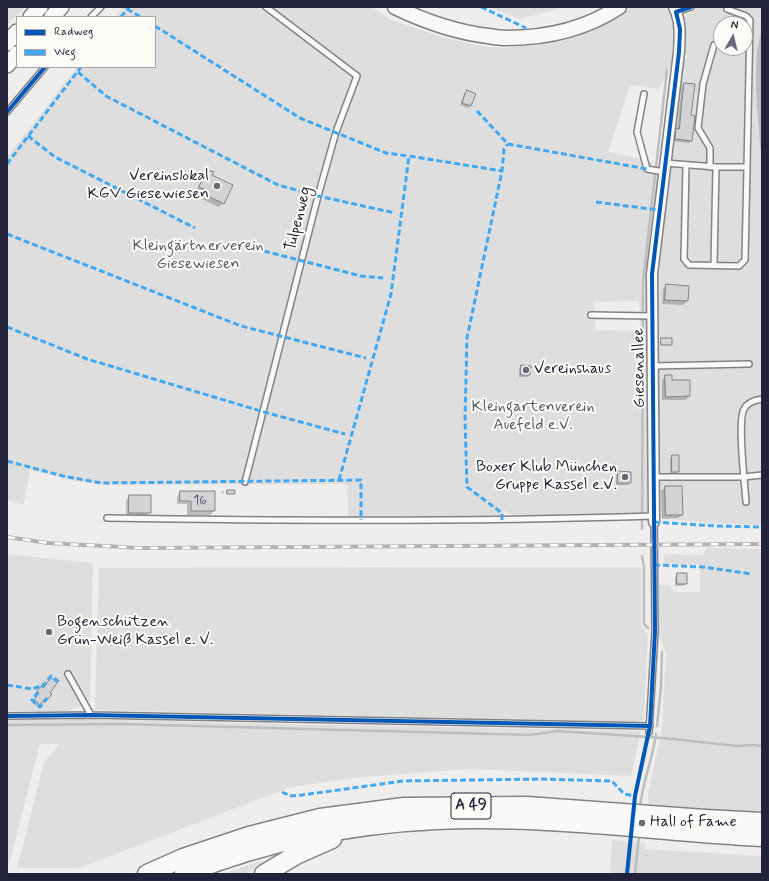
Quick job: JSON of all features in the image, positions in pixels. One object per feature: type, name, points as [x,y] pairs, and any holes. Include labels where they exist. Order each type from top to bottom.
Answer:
[{"type":"highway","name":"A 49","points":[[147,874],[183,858],[248,836],[320,818],[404,807],[527,806],[593,818],[709,834],[762,837]]},
{"type":"highway","name":"A 49","points":[[184,874],[276,844],[314,835],[367,826],[403,822],[593,818],[706,819],[762,822]]},
{"type":"highway","points":[[264,874],[282,862],[314,847],[367,826]]},
{"type":"main road","points":[[32,16],[40,7]]},
{"type":"main road","points":[[53,16],[61,7]]},
{"type":"main road","points":[[7,43],[16,33]]},
{"type":"main road","points":[[7,65],[16,55]]},
{"type":"street","points":[[395,7],[415,17],[442,26],[474,34],[505,38],[544,35],[578,27],[608,14],[619,7]]},
{"type":"street","name":"Giesenallee","points":[[651,518],[653,477],[652,366],[646,316],[663,168],[679,52],[680,30],[675,10]]},
{"type":"lane","points":[[92,16],[101,7]]},
{"type":"lane","name":"Tulpenweg","points":[[245,482],[318,196],[336,132],[357,76],[266,7]]},
{"type":"lane","points":[[675,10],[691,7]]},
{"type":"lane","points":[[686,165],[684,259],[689,265],[740,266],[745,260],[750,20],[746,16],[727,9]]},
{"type":"lane","points":[[710,167],[710,148],[698,128],[703,84],[713,49]]},
{"type":"lane","points":[[7,112],[44,68]]},
{"type":"lane","points":[[644,94],[637,132],[647,169],[652,170],[686,165],[710,167],[747,167]]},
{"type":"lane","points":[[714,265],[716,167]]},
{"type":"lane","points":[[591,315],[646,316]]},
{"type":"lane","points":[[652,366],[749,364]]},
{"type":"lane","points":[[746,502],[740,421],[744,408],[762,399]]},
{"type":"lane","points":[[653,477],[744,477],[762,475]]},
{"type":"lane","points":[[107,518],[218,520],[502,520],[639,516],[651,518]]},
{"type":"lane","name":"Giesenallee","points":[[91,715],[650,729],[655,630],[651,518]]},
{"type":"lane","points":[[7,716],[91,715],[68,674]]},
{"type":"shaded area","points":[[7,7],[25,7],[7,25]]},
{"type":"shaded area","points":[[123,7],[372,7],[391,20],[442,37],[480,46],[504,48],[538,45],[590,32],[632,7],[666,7],[674,30],[671,65],[659,89],[630,85],[608,152],[653,161],[651,173],[669,175],[683,66],[687,56],[684,52],[686,36],[684,17],[698,7],[762,7],[762,28],[757,51],[757,121],[762,163],[762,525],[707,523],[659,518],[640,520],[641,513],[514,516],[503,510],[504,516],[348,517],[347,484],[107,485],[75,481],[30,470],[24,505],[7,500],[7,157],[76,68],[156,68],[156,16],[116,16]],"holes":[[[639,301],[641,331],[595,330],[596,320],[605,319],[605,313],[596,311],[594,308],[594,302]]]},
{"type":"shaded area","points":[[488,7],[565,7],[520,19]]},
{"type":"shaded area","points":[[762,28],[762,163],[756,79],[757,52]]},
{"type":"shaded area","points":[[706,548],[762,549],[762,813],[649,805],[648,794],[662,728],[666,653],[659,635],[659,585],[670,585],[675,594],[675,592],[700,592],[700,565],[663,564],[665,554],[704,555]]},
{"type":"shaded area","name":"Bogenschützen Grün-Weiß Kassel e. V.","points":[[7,554],[93,563],[90,701],[68,711],[7,711]]},
{"type":"shaded area","points":[[641,567],[641,625],[648,635],[644,720],[632,723],[95,710],[99,568]]},
{"type":"shaded area","points":[[85,719],[641,731],[631,776],[469,769],[351,778],[288,788],[79,868],[17,868],[44,762],[59,744],[40,744],[9,865],[7,865],[7,720]]},
{"type":"shaded area","points":[[612,840],[645,843],[645,849],[762,856],[762,874],[610,874]]},
{"type":"shaded area","points":[[263,860],[247,874],[223,874]]},
{"type":"building","points":[[684,83],[695,84],[691,115],[695,116],[692,141],[675,139],[676,128],[679,129]]},
{"type":"building","points":[[467,90],[476,94],[471,106],[462,103]]},
{"type":"building","points":[[208,170],[214,172],[212,175],[233,185],[224,204],[206,195],[208,191],[199,187]]},
{"type":"building","points":[[666,284],[689,286],[688,301],[665,300]]},
{"type":"building","points":[[661,338],[672,338],[672,345],[661,345]]},
{"type":"building","name":"Vereinshaus","points":[[521,365],[531,366],[530,375],[521,375]]},
{"type":"building","points":[[665,375],[672,375],[672,380],[690,380],[690,396],[666,397]]},
{"type":"building","points":[[672,455],[679,455],[679,472],[672,472]]},
{"type":"building","name":"Boxer Klub München Gruppe Kassel e.V.","points":[[618,471],[631,472],[631,483],[618,483]]},
{"type":"building","points":[[665,486],[682,486],[683,515],[666,515]]},
{"type":"building","points":[[227,490],[235,490],[235,494],[227,494]]},
{"type":"building","points":[[180,491],[215,491],[215,511],[191,511],[191,501],[180,501]]},
{"type":"building","points":[[129,495],[151,495],[151,513],[129,513]]},
{"type":"building","points":[[677,573],[687,573],[687,584],[677,584]]},
{"type":"building","points":[[51,678],[57,683],[50,693],[52,694],[40,705],[34,700],[39,693],[37,691],[41,686],[43,688]]},
{"type":"waterway","points":[[642,529],[643,282],[667,70]]},
{"type":"waterway","points":[[642,556],[644,568],[644,624],[648,628]]},
{"type":"waterway","points":[[657,726],[661,687],[662,652]]},
{"type":"waterway","points":[[7,725],[120,724],[530,735],[558,731],[663,738],[737,746],[762,746]]},
{"type":"waterway","points":[[640,808],[656,734]]},
{"type":"waterway","points":[[635,874],[639,835]]},
{"type":"railway","points":[[7,537],[48,543],[141,548],[762,544]]},
{"type":"marked path","points":[[122,16],[129,7]]},
{"type":"marked path","points":[[481,7],[526,28]]},
{"type":"marked path","points":[[127,9],[139,16]]},
{"type":"marked path","points":[[156,27],[300,118],[386,153],[409,156]]},
{"type":"marked path","points":[[7,164],[80,68]]},
{"type":"marked path","points":[[78,72],[106,96],[278,185],[318,196],[395,213]]},
{"type":"marked path","points":[[477,111],[508,144],[647,169]]},
{"type":"marked path","points":[[28,136],[55,157],[195,228]]},
{"type":"marked path","points":[[502,520],[502,513],[467,487],[465,419],[467,338],[502,171],[504,149],[508,144]]},
{"type":"marked path","points":[[339,480],[391,294],[409,156],[502,171]]},
{"type":"marked path","points":[[596,202],[659,210]]},
{"type":"marked path","points":[[7,234],[241,326],[366,358]]},
{"type":"marked path","points":[[264,251],[361,276],[383,278]]},
{"type":"marked path","points":[[7,327],[87,359],[264,412],[345,434]]},
{"type":"marked path","points":[[7,461],[63,476],[101,483],[361,480],[361,520]]},
{"type":"marked path","points":[[654,522],[762,527]]},
{"type":"marked path","points":[[654,565],[703,567],[752,574]]},
{"type":"marked path","points":[[42,687],[51,676],[61,683]]},
{"type":"marked path","points":[[7,685],[33,689],[45,684]]},
{"type":"marked path","points":[[38,692],[32,700],[40,707],[47,698]]},
{"type":"marked path","points":[[282,792],[290,796],[302,795],[403,781],[542,779],[612,781],[624,794],[635,796]]},
{"type":"cycle path","points":[[627,874],[635,796],[650,726],[655,631],[652,274],[679,52],[680,29],[676,12],[691,7]]},
{"type":"cycle path","points":[[7,112],[44,68]]},
{"type":"cycle path","points":[[7,716],[91,715],[650,726]]},
{"type":"place","name":"Vereinslokal KGV Giesewiesen","points":[[217,186]]},
{"type":"place","name":"Vereinshaus","points":[[526,370]]},
{"type":"place","name":"Boxer Klub München Gruppe Kassel e.V.","points":[[625,477]]},
{"type":"place","name":"Bogenschützen Grün-Weiß Kassel e. V.","points":[[49,632]]},
{"type":"place","name":"Hall of Fame","points":[[642,823]]},
{"type":"park label","name":"Kleingärtnerverein Giesewiesen","points":[[198,256]]},
{"type":"park label","name":"Kleingartenverein Auefeld e.V.","points":[[533,417]]}]
